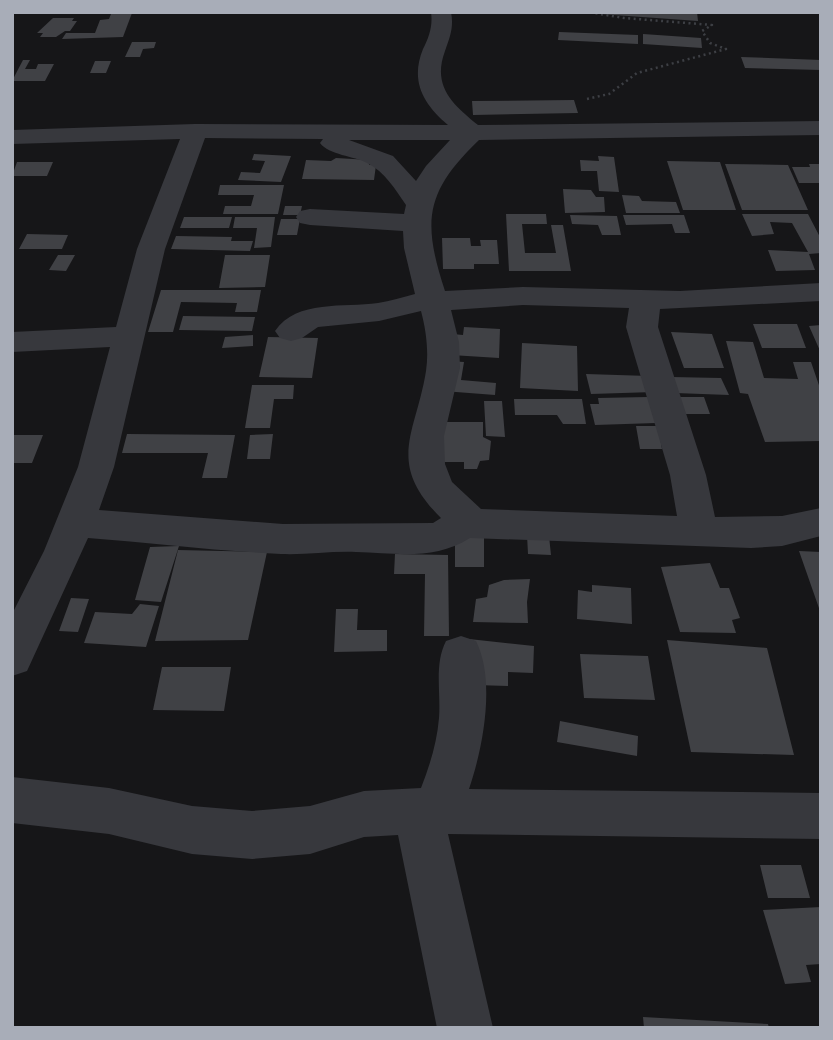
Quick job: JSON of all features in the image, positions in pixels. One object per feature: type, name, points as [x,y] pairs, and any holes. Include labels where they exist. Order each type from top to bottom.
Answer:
[{"type":"street","points":[[441,12],[440,40],[429,64],[430,91],[443,110],[468,136]]},
{"type":"street","points":[[12,137],[192,139],[302,134],[468,136],[821,128]]},
{"type":"street","points":[[302,134],[379,157],[389,164],[417,213],[424,273],[438,314],[443,367],[426,431],[427,460],[432,480],[471,523]]},
{"type":"street","points":[[344,146],[468,136]]},
{"type":"street","points":[[417,213],[426,185],[444,158],[468,136]]},
{"type":"street","points":[[12,658],[64,551],[96,467],[151,248],[192,139]]},
{"type":"street","points":[[310,217],[417,213]]},
{"type":"street","points":[[290,331],[310,318],[379,313],[432,299],[454,301],[536,296],[645,300],[815,294]]},
{"type":"street","points":[[645,300],[642,327],[685,463],[699,531]]},
{"type":"street","points":[[12,342],[127,335]]},
{"type":"street","points":[[75,523],[283,539],[354,537],[414,540],[440,537],[456,525],[471,523],[699,531],[782,531],[821,522]]},
{"type":"street","points":[[461,654],[461,743],[455,765],[426,812],[466,1028]]},
{"type":"street","points":[[12,800],[109,811],[192,830],[252,835],[310,830],[364,814],[426,812],[821,816]]},
{"type":"path","points":[[587,99],[609,94],[637,73],[726,49],[710,43],[702,31],[712,24],[624,18],[588,12]]},
{"type":"building","points":[[697,12],[698,21],[600,14]]},
{"type":"building","points":[[132,13],[123,37],[62,39],[66,33],[95,33],[100,20],[109,19],[111,14]]},
{"type":"building","points":[[53,18],[74,18],[72,21],[77,21],[70,31],[56,37],[40,37],[43,33],[37,33]]},
{"type":"building","points":[[559,32],[638,35],[638,44],[558,40]]},
{"type":"building","points":[[643,34],[701,38],[702,48],[643,44]]},
{"type":"building","points":[[132,42],[156,42],[154,48],[143,49],[140,57],[125,57]]},
{"type":"building","points":[[741,57],[821,60],[821,70],[745,68]]},
{"type":"building","points":[[23,60],[30,60],[25,69],[36,69],[38,64],[54,64],[45,81],[12,81]]},
{"type":"building","points":[[95,61],[111,61],[106,73],[90,73]]},
{"type":"building","points":[[574,100],[578,113],[473,115],[472,101]]},
{"type":"building","points":[[254,154],[291,156],[281,182],[238,180],[241,172],[260,173],[265,161],[252,160]]},
{"type":"building","points":[[598,156],[614,157],[619,192],[599,191],[597,171],[581,171],[580,160],[599,161]]},
{"type":"building","points":[[336,158],[370,160],[369,165],[376,165],[374,180],[302,179],[306,160],[331,161]]},
{"type":"building","points":[[667,161],[720,162],[736,210],[683,210]]},
{"type":"building","points":[[17,162],[53,162],[47,176],[12,176]]},
{"type":"building","points":[[725,164],[788,165],[808,210],[742,210]]},
{"type":"building","points":[[809,164],[821,164],[821,183],[799,183],[792,167],[810,167]]},
{"type":"building","points":[[220,185],[284,185],[278,214],[223,214],[225,206],[251,206],[254,195],[218,195]]},
{"type":"building","points":[[563,189],[591,190],[596,197],[604,197],[605,212],[565,213]]},
{"type":"building","points":[[622,195],[639,196],[642,201],[676,202],[680,213],[626,213]]},
{"type":"building","points":[[285,206],[302,206],[300,215],[283,215]]},
{"type":"building","points":[[506,214],[546,214],[547,224],[522,224],[525,253],[556,253],[551,225],[563,225],[571,271],[509,271]]},
{"type":"building","points":[[742,214],[808,214],[821,239],[821,253],[809,254],[815,270],[776,271],[768,250],[808,252],[792,223],[770,222],[774,234],[752,236]]},
{"type":"building","points":[[570,215],[617,216],[621,235],[602,235],[598,225],[572,224]]},
{"type":"building","points":[[623,215],[684,215],[690,233],[675,233],[672,224],[626,225]]},
{"type":"building","points":[[184,217],[232,217],[229,228],[180,228]]},
{"type":"building","points":[[235,217],[275,217],[271,247],[254,248],[257,228],[233,228]]},
{"type":"building","points":[[281,219],[300,219],[297,235],[277,235]]},
{"type":"building","points":[[27,234],[68,235],[62,249],[19,249]]},
{"type":"building","points":[[176,236],[232,237],[231,241],[253,241],[250,251],[171,249]]},
{"type":"building","points":[[442,238],[470,238],[471,246],[481,246],[480,240],[497,240],[499,264],[474,264],[474,269],[443,269]]},
{"type":"building","points":[[58,255],[75,255],[66,271],[49,270]]},
{"type":"building","points":[[225,255],[270,255],[265,287],[219,288]]},
{"type":"building","points":[[161,290],[261,290],[257,312],[235,312],[237,303],[181,302],[173,332],[148,332]]},
{"type":"building","points":[[183,316],[255,317],[252,331],[179,330]]},
{"type":"building","points":[[753,324],[797,324],[806,348],[762,348]]},
{"type":"building","points":[[821,325],[821,353],[809,326]]},
{"type":"building","points":[[464,327],[500,329],[499,358],[451,355],[452,334],[463,335]]},
{"type":"building","points":[[671,332],[712,334],[724,368],[684,368]]},
{"type":"building","points":[[253,335],[253,346],[222,348],[225,337]]},
{"type":"building","points":[[268,337],[318,338],[312,378],[259,377]]},
{"type":"building","points":[[726,341],[753,342],[764,378],[798,379],[793,362],[811,362],[821,391],[821,441],[765,442],[748,394],[740,393]]},
{"type":"building","points":[[522,343],[577,346],[578,391],[520,388]]},
{"type":"building","points":[[448,361],[464,362],[461,380],[496,383],[495,395],[443,391]]},
{"type":"building","points":[[586,374],[649,376],[654,392],[591,394]]},
{"type":"building","points":[[671,377],[721,378],[729,395],[675,393]]},
{"type":"building","points":[[252,385],[294,385],[293,399],[274,399],[270,428],[245,428]]},
{"type":"building","points":[[648,397],[656,423],[595,425],[590,404],[599,404],[598,398]]},
{"type":"building","points":[[673,397],[704,397],[710,414],[679,414]]},
{"type":"building","points":[[514,399],[582,399],[586,424],[563,424],[557,415],[515,415]]},
{"type":"building","points":[[484,401],[502,401],[505,437],[486,436]]},
{"type":"building","points":[[443,422],[483,422],[483,437],[491,441],[489,460],[480,461],[477,469],[464,469],[464,462],[443,462]]},
{"type":"building","points":[[636,426],[658,426],[662,449],[640,449]]},
{"type":"building","points":[[127,434],[235,435],[227,478],[202,478],[208,453],[122,453]]},
{"type":"building","points":[[273,434],[270,459],[247,459],[250,435]]},
{"type":"building","points":[[12,435],[43,435],[32,463],[12,463]]},
{"type":"building","points":[[527,535],[549,536],[551,555],[528,554]]},
{"type":"building","points":[[455,537],[484,537],[484,567],[455,567]]},
{"type":"building","points":[[179,546],[161,602],[135,600],[150,547]]},
{"type":"building","points":[[178,550],[267,552],[248,640],[155,641]]},
{"type":"building","points":[[799,551],[821,552],[821,611],[820,611]]},
{"type":"building","points":[[395,554],[448,555],[449,636],[424,636],[425,574],[394,574]]},
{"type":"building","points":[[710,563],[720,588],[729,588],[740,618],[732,620],[736,633],[680,632],[661,567]]},
{"type":"building","points":[[530,579],[528,623],[473,622],[476,599],[487,597],[489,585],[504,580]]},
{"type":"building","points":[[592,585],[631,588],[632,624],[577,619],[578,590],[592,592]]},
{"type":"building","points":[[71,598],[89,599],[78,632],[59,631]]},
{"type":"building","points":[[140,604],[159,606],[146,647],[84,643],[95,612],[132,614]]},
{"type":"building","points":[[336,609],[358,609],[357,630],[387,630],[387,651],[334,652]]},
{"type":"building","points":[[460,638],[534,646],[533,673],[508,672],[508,686],[475,685]]},
{"type":"building","points":[[667,640],[767,648],[794,755],[691,752]]},
{"type":"building","points":[[580,654],[648,656],[655,700],[584,698]]},
{"type":"building","points":[[162,667],[231,667],[224,711],[153,710]]},
{"type":"building","points":[[560,721],[638,736],[637,756],[557,742]]},
{"type":"building","points":[[760,865],[801,865],[810,898],[768,898]]},
{"type":"building","points":[[821,907],[821,964],[806,965],[811,982],[785,984],[763,910]]},
{"type":"building","points":[[643,1017],[768,1024],[769,1028],[644,1028]]}]
